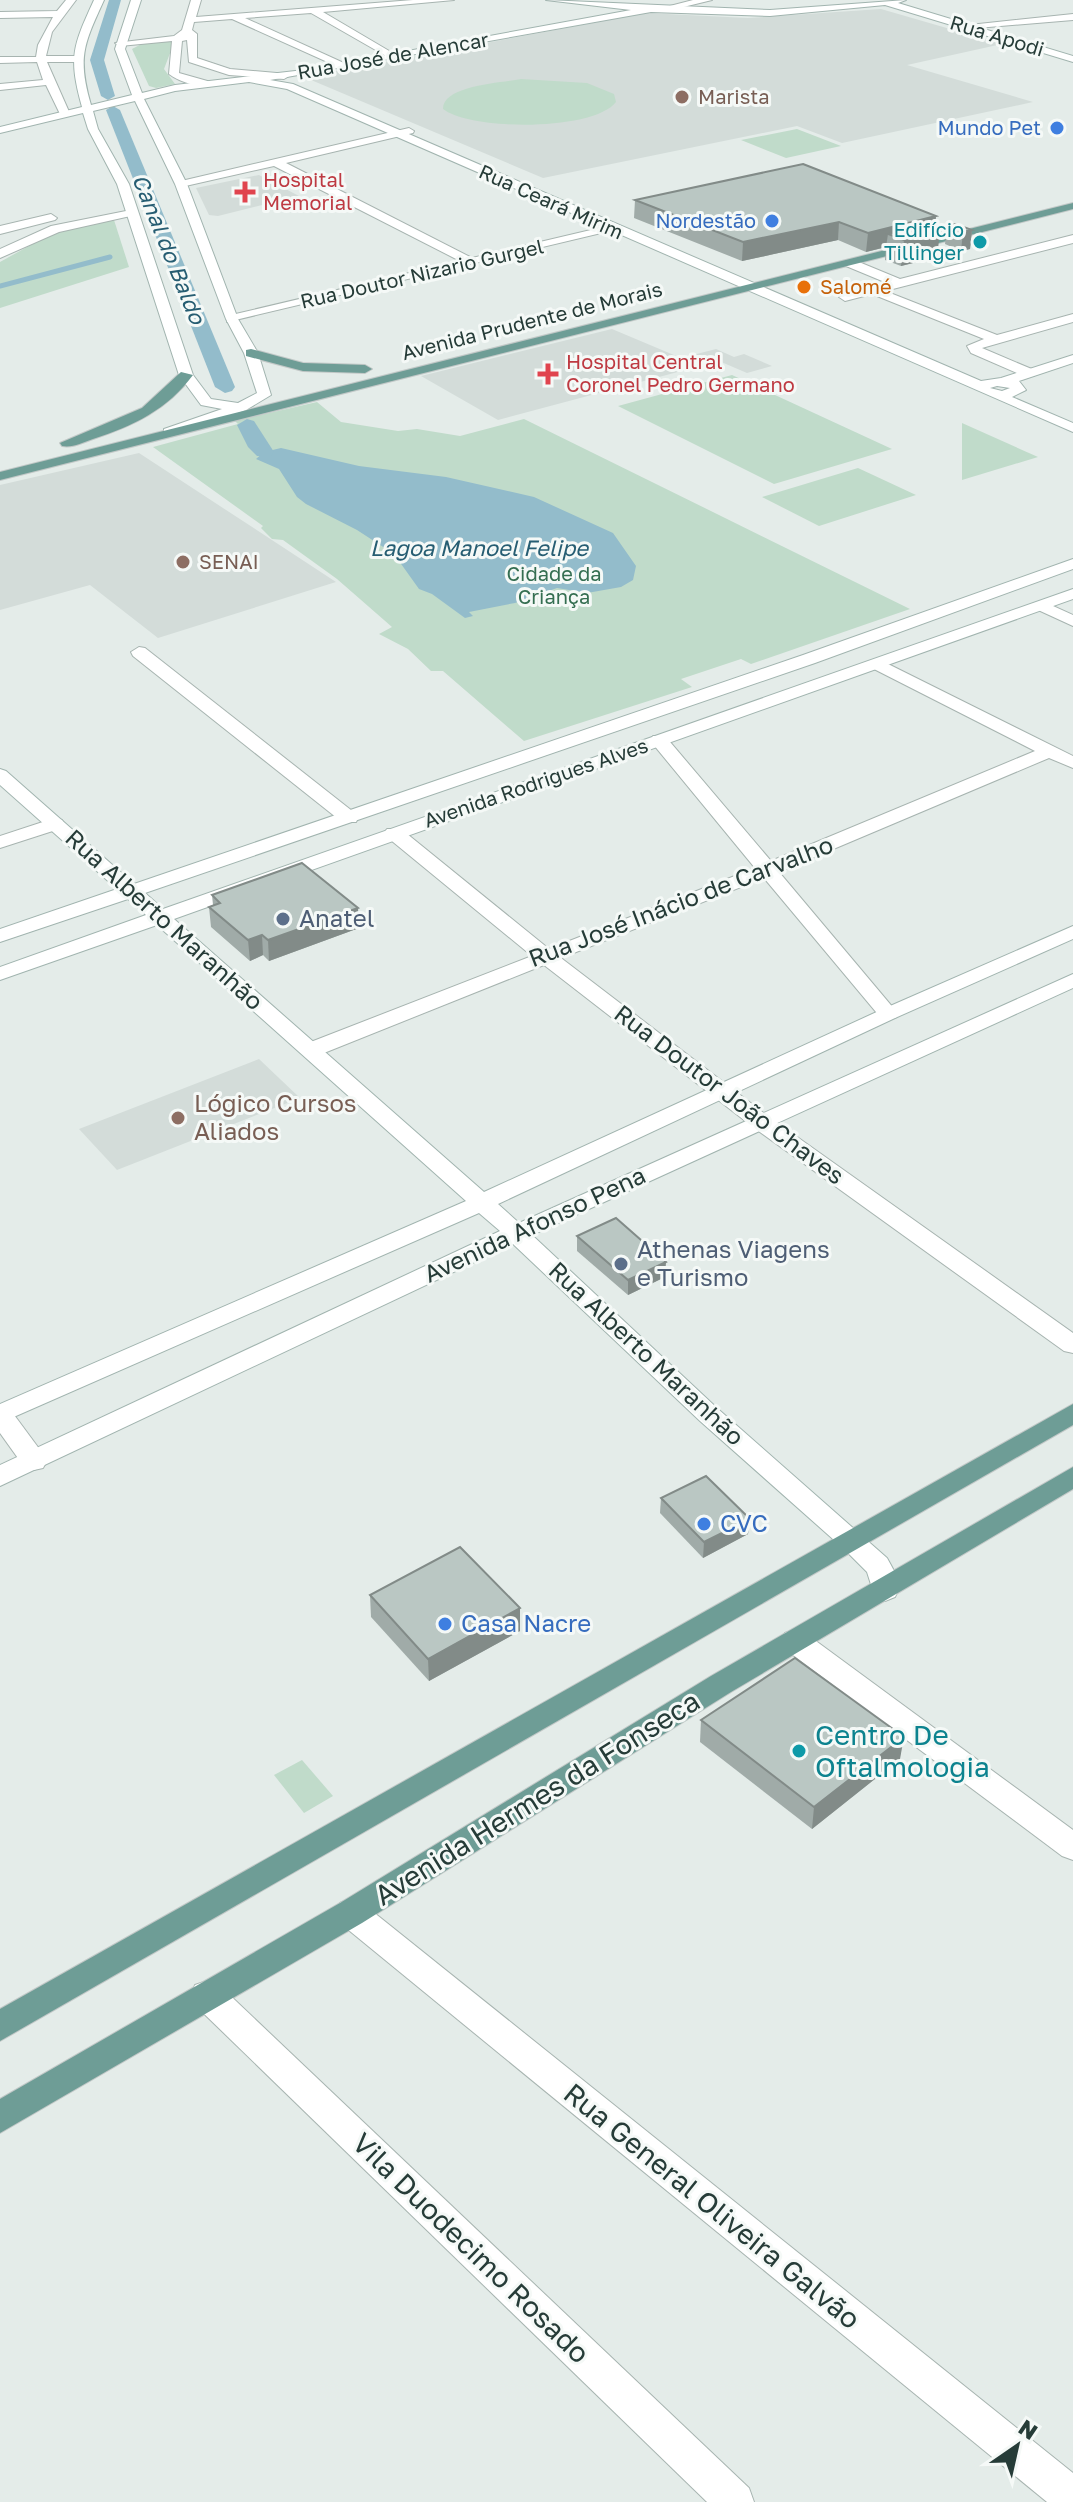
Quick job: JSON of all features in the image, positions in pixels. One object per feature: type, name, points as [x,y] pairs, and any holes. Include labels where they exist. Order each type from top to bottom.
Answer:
[{"type":"main road","name":"Avenida Prudente de Morais","points":[[746,282],[764,284],[989,228],[1073,203]]},
{"type":"main road","name":"Avenida Prudente de Morais","points":[[0,476],[586,327],[968,220],[1073,203]]},
{"type":"main road","points":[[968,220],[989,228]]},
{"type":"main road","name":"Avenida Prudente de Morais","points":[[186,375],[168,399],[148,412],[60,445],[728,279]]},
{"type":"main road","points":[[586,327],[584,323],[589,319],[636,301]]},
{"type":"main road","points":[[251,353],[303,367],[365,369]]},
{"type":"main road","points":[[0,2026],[1073,1413]]},
{"type":"main road","name":"Avenida Hermes da Fonseca","points":[[0,2117],[351,1913],[575,1772],[1073,1477]]},
{"type":"street","points":[[68,119],[39,61],[43,41],[71,0]]},
{"type":"street","points":[[99,0],[77,59],[77,73],[88,120],[116,167],[186,375],[202,399],[217,406],[295,402]]},
{"type":"street","points":[[136,0],[121,39],[138,97],[181,184],[232,319],[251,353],[264,395],[241,407],[151,437]]},
{"type":"street","points":[[173,71],[196,0]]},
{"type":"street","points":[[121,39],[186,32],[234,17],[449,0]]},
{"type":"street","points":[[551,0],[648,10],[768,15],[901,0]]},
{"type":"street","points":[[605,0],[671,7],[777,9],[862,0]]},
{"type":"street","points":[[671,7],[707,0]]},
{"type":"street","name":"Rua Apodi","points":[[881,2],[1073,59]]},
{"type":"street","name":"Rua José de Alencar","points":[[88,120],[138,97],[343,66],[648,10]]},
{"type":"street","points":[[314,11],[393,57]]},
{"type":"street","points":[[2,16],[59,14]]},
{"type":"street","points":[[234,17],[343,66]]},
{"type":"street","points":[[965,26],[1073,17]]},
{"type":"street","points":[[340,26],[366,24]]},
{"type":"street","points":[[186,32],[192,60],[205,67]]},
{"type":"street","points":[[0,60],[77,59]]},
{"type":"street","points":[[173,71],[205,67],[243,74],[284,76]]},
{"type":"street","points":[[173,71],[179,78],[213,84]]},
{"type":"street","name":"Rua Ceará Mirim","points":[[284,76],[612,229],[728,279],[746,282]]},
{"type":"street","name":"Rua Ceará Mirim","points":[[252,80],[283,84],[403,132],[982,387],[999,386]]},
{"type":"street","points":[[0,87],[49,82]]},
{"type":"street","points":[[1,129],[42,120],[88,120],[102,108],[119,105],[137,109],[147,116]]},
{"type":"street","points":[[181,184],[403,132]]},
{"type":"street","points":[[276,162],[470,262]]},
{"type":"street","points":[[0,230],[127,199]]},
{"type":"street","points":[[0,254],[55,229],[131,213]]},
{"type":"street","name":"Rua Doutor Nizario Gurgel","points":[[232,319],[612,229]]},
{"type":"street","points":[[845,297],[1073,239]]},
{"type":"street","points":[[924,244],[974,264]]},
{"type":"street","points":[[850,263],[899,283]]},
{"type":"street","points":[[764,284],[999,386],[1073,428]]},
{"type":"street","points":[[873,290],[995,339]]},
{"type":"street","points":[[1029,373],[974,348],[995,339],[1073,318]]},
{"type":"street","points":[[1057,322],[1073,329]]},
{"type":"street","points":[[999,386],[1073,359]]},
{"type":"street","points":[[1018,391],[1073,375]]},
{"type":"street","points":[[999,386],[1014,384],[1018,391],[1073,416]]},
{"type":"street","name":"Avenida Rodrigues Alves","points":[[0,936],[278,841],[341,812],[378,808],[1073,564]]},
{"type":"street","name":"Avenida Rodrigues Alves","points":[[0,974],[1073,594]]},
{"type":"street","points":[[1042,606],[1073,621]]},
{"type":"street","points":[[139,652],[341,812]]},
{"type":"street","points":[[809,659],[816,669],[842,675]]},
{"type":"street","points":[[878,664],[1073,763]]},
{"type":"street","points":[[595,733],[614,736],[623,746],[620,754]]},
{"type":"street","points":[[659,740],[888,1014]]},
{"type":"street","name":"Rua José Inácio de Carvalho","points":[[311,1050],[544,955],[767,870],[1051,751]]},
{"type":"street","name":"Rua Alberto Maranhão","points":[[0,775],[516,1233],[709,1415],[853,1541],[877,1565],[885,1590]]},
{"type":"street","name":"Rua Doutor João Chaves","points":[[378,808],[407,813],[410,820],[401,831],[544,955],[761,1122],[1073,1345]]},
{"type":"street","points":[[0,842],[55,824]]},
{"type":"street","points":[[278,841],[274,848],[279,855],[292,862],[313,863]]},
{"type":"street","name":"Avenida Afonso Pena","points":[[0,1414],[481,1203],[888,1014],[1073,932]]},
{"type":"street","name":"Avenida Afonso Pena","points":[[0,1476],[516,1233],[1073,980]]},
{"type":"street","points":[[0,1414],[34,1461]]},
{"type":"street","points":[[795,1641],[1073,1847]]},
{"type":"street","name":"Rua General Oliveira Galvão","points":[[351,1913],[1073,2498]]},
{"type":"street","name":"Vila Duodecimo Rosado","points":[[207,1995],[735,2502]]},
{"type":"shaded area","name":"Marista","points":[[881,9],[1002,44],[907,65],[1033,102],[842,143],[797,126],[543,178],[304,77],[646,13],[748,18]]},
{"type":"shaded area","name":"Hospital Memorial","points":[[259,175],[299,196],[218,216],[209,215],[196,188]]},
{"type":"shaded area","name":"Hospital Central Coronel Pedro Germano","points":[[612,329],[681,358],[716,349],[734,357],[744,354],[772,366],[747,373],[719,361],[498,420],[421,376]]},
{"type":"shaded area","name":"SENAI","points":[[139,453],[336,582],[158,638],[90,585],[0,610],[0,485]]},
{"type":"shaded area","name":"Lógico Cursos Aliados","points":[[259,1059],[300,1098],[117,1170],[79,1129]]},
{"type":"green space","points":[[149,40],[175,40],[164,69],[175,84],[156,88],[149,86],[132,49]]},
{"type":"green space","points":[[521,79],[587,83],[614,94],[616,102],[603,112],[584,118],[532,125],[479,121],[443,109],[446,101],[463,90]]},
{"type":"green space","points":[[797,129],[841,146],[786,158],[741,140]]},
{"type":"green space","points":[[114,220],[129,267],[0,308],[0,262],[56,231]]},
{"type":"green space","points":[[732,375],[892,449],[774,484],[618,406]]},
{"type":"green space","name":"Cidade da Criança","points":[[317,402],[341,422],[398,431],[417,429],[460,436],[524,419],[910,609],[751,664],[741,659],[681,679],[692,687],[524,741],[443,671],[431,671],[408,649],[379,634],[392,627],[337,579],[283,540],[272,539],[261,528],[263,526],[153,447],[238,424],[235,421]]},
{"type":"green space","points":[[962,423],[1038,457],[962,480]]},
{"type":"green space","points":[[858,468],[916,495],[819,526],[762,497]]},
{"type":"green space","points":[[302,1760],[333,1796],[304,1813],[274,1775]]},
{"type":"water","name":"Lagoa Manoel Felipe","points":[[281,448],[359,466],[446,477],[534,497],[613,533],[636,566],[633,580],[621,587],[587,593],[557,588],[515,603],[469,612],[473,616],[465,618],[432,594],[419,589],[394,554],[357,530],[306,504],[297,497],[279,469],[256,459],[264,452]]},
{"type":"building","points":[[803,164],[936,216],[868,233],[839,222],[743,242],[635,200]]},
{"type":"building","points":[[955,224],[972,230],[963,232],[947,226]]},
{"type":"building","points":[[923,225],[940,232],[904,240],[888,234]]},
{"type":"building","points":[[302,863],[358,908],[268,940],[262,935],[248,940],[209,907],[220,903],[212,895]]},
{"type":"building","points":[[616,1218],[666,1262],[628,1280],[577,1236]]},
{"type":"building","points":[[706,1476],[750,1519],[704,1542],[661,1498]]},
{"type":"building","name":"Casa Nacre","points":[[460,1547],[520,1608],[428,1659],[370,1595]]},
{"type":"building","name":"Centro De Oftalmologia","points":[[795,1658],[904,1737],[814,1807],[701,1720]]},
{"type":"waterway","name":"Canal do Baldo","points":[[108,96],[97,60],[115,0]]},
{"type":"waterway","name":"Canal do Baldo","points":[[113,110],[225,387]]},
{"type":"waterway","points":[[0,286],[110,257]]},
{"type":"waterway","name":"Canal do Baldo","points":[[247,425],[258,447],[264,452]]},
{"type":"place","name":"Marista","points":[[682,97]]},
{"type":"place","name":"Mundo Pet","points":[[1057,128]]},
{"type":"place","name":"Hospital Memorial","points":[[245,192]]},
{"type":"place","name":"Nordestão","points":[[772,221]]},
{"type":"place","name":"Edifício Tillinger","points":[[980,242]]},
{"type":"place","name":"Salomé","points":[[804,287]]},
{"type":"place","name":"Hospital Central Coronel Pedro Germano","points":[[548,374]]},
{"type":"place","name":"SENAI","points":[[183,562]]},
{"type":"place","name":"Anatel","points":[[283,919]]},
{"type":"place","name":"Lógico Cursos Aliados","points":[[178,1118]]},
{"type":"place","name":"Athenas Viagens e Turismo","points":[[621,1264]]},
{"type":"place","name":"CVC","points":[[704,1524]]},
{"type":"place","name":"Casa Nacre","points":[[445,1624]]},
{"type":"place","name":"Centro De Oftalmologia","points":[[799,1751]]}]
